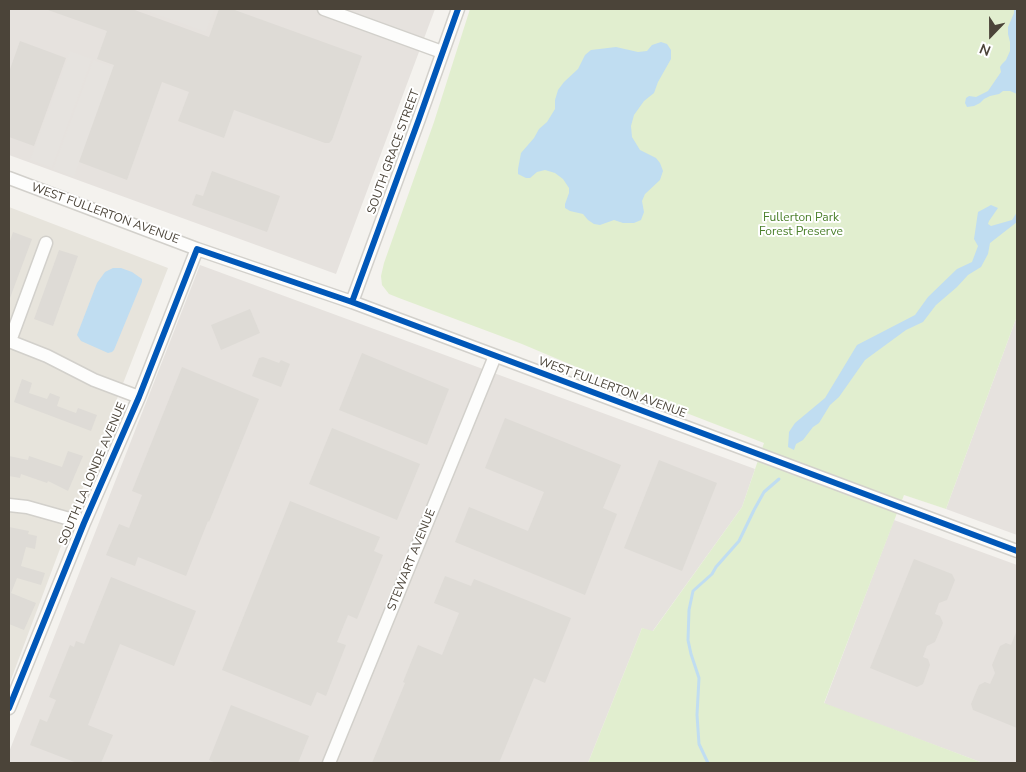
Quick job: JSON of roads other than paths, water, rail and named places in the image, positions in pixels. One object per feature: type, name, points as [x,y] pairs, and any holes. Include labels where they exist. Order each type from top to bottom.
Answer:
[{"type":"street","points":[[324,9],[442,52]]},
{"type":"street","name":"SOUTH GRACE STREET","points":[[352,302],[458,9]]},
{"type":"street","name":"WEST FULLERTON AVENUE","points":[[9,178],[197,249],[352,302],[1017,551]]},
{"type":"street","points":[[46,243],[9,341],[47,356],[94,380],[139,397]]},
{"type":"street","name":"SOUTH LA LONDE AVENUE","points":[[9,708],[84,523],[139,397],[197,249]]},
{"type":"street","name":"STEWART AVENUE","points":[[329,763],[495,356]]},
{"type":"street","points":[[9,505],[27,507],[84,523]]},
{"type":"water","points":[[1014,9],[1017,9],[1017,94],[1003,91],[984,99],[974,106],[967,107],[965,103],[966,98],[969,96],[976,97],[988,91],[1001,72],[1000,67],[1010,51],[1008,27]]},
{"type":"water","points":[[661,42],[667,44],[671,50],[671,59],[654,93],[644,101],[634,115],[631,126],[632,137],[640,150],[656,158],[663,171],[660,180],[645,194],[642,201],[644,212],[641,220],[634,223],[623,223],[614,220],[600,225],[594,224],[583,214],[565,208],[569,188],[563,179],[555,173],[545,170],[537,172],[530,178],[518,174],[521,153],[539,129],[547,122],[555,109],[558,90],[578,69],[585,55],[591,50],[616,47],[638,52],[647,51],[652,45]]},
{"type":"water","points":[[991,205],[998,208],[989,221],[988,224],[991,226],[1012,220],[1017,212],[1017,222],[990,243],[988,254],[981,267],[968,275],[936,305],[923,322],[906,330],[865,360],[839,397],[830,405],[819,423],[813,427],[803,440],[796,444],[794,450],[788,447],[789,432],[795,423],[825,398],[857,345],[915,315],[928,297],[957,269],[972,262],[978,246],[974,239],[978,212]]},
{"type":"water","points":[[113,268],[121,268],[132,272],[142,279],[142,282],[114,350],[108,353],[81,341],[77,335],[97,283],[105,272]]},
{"type":"waterway","points":[[708,763],[699,744],[697,715],[699,678],[688,640],[689,610],[693,591],[712,574],[739,541],[764,492],[779,479]]},
{"type":"park label","name":"Fullerton Park Forest Preserve","points":[[801,225]]}]
